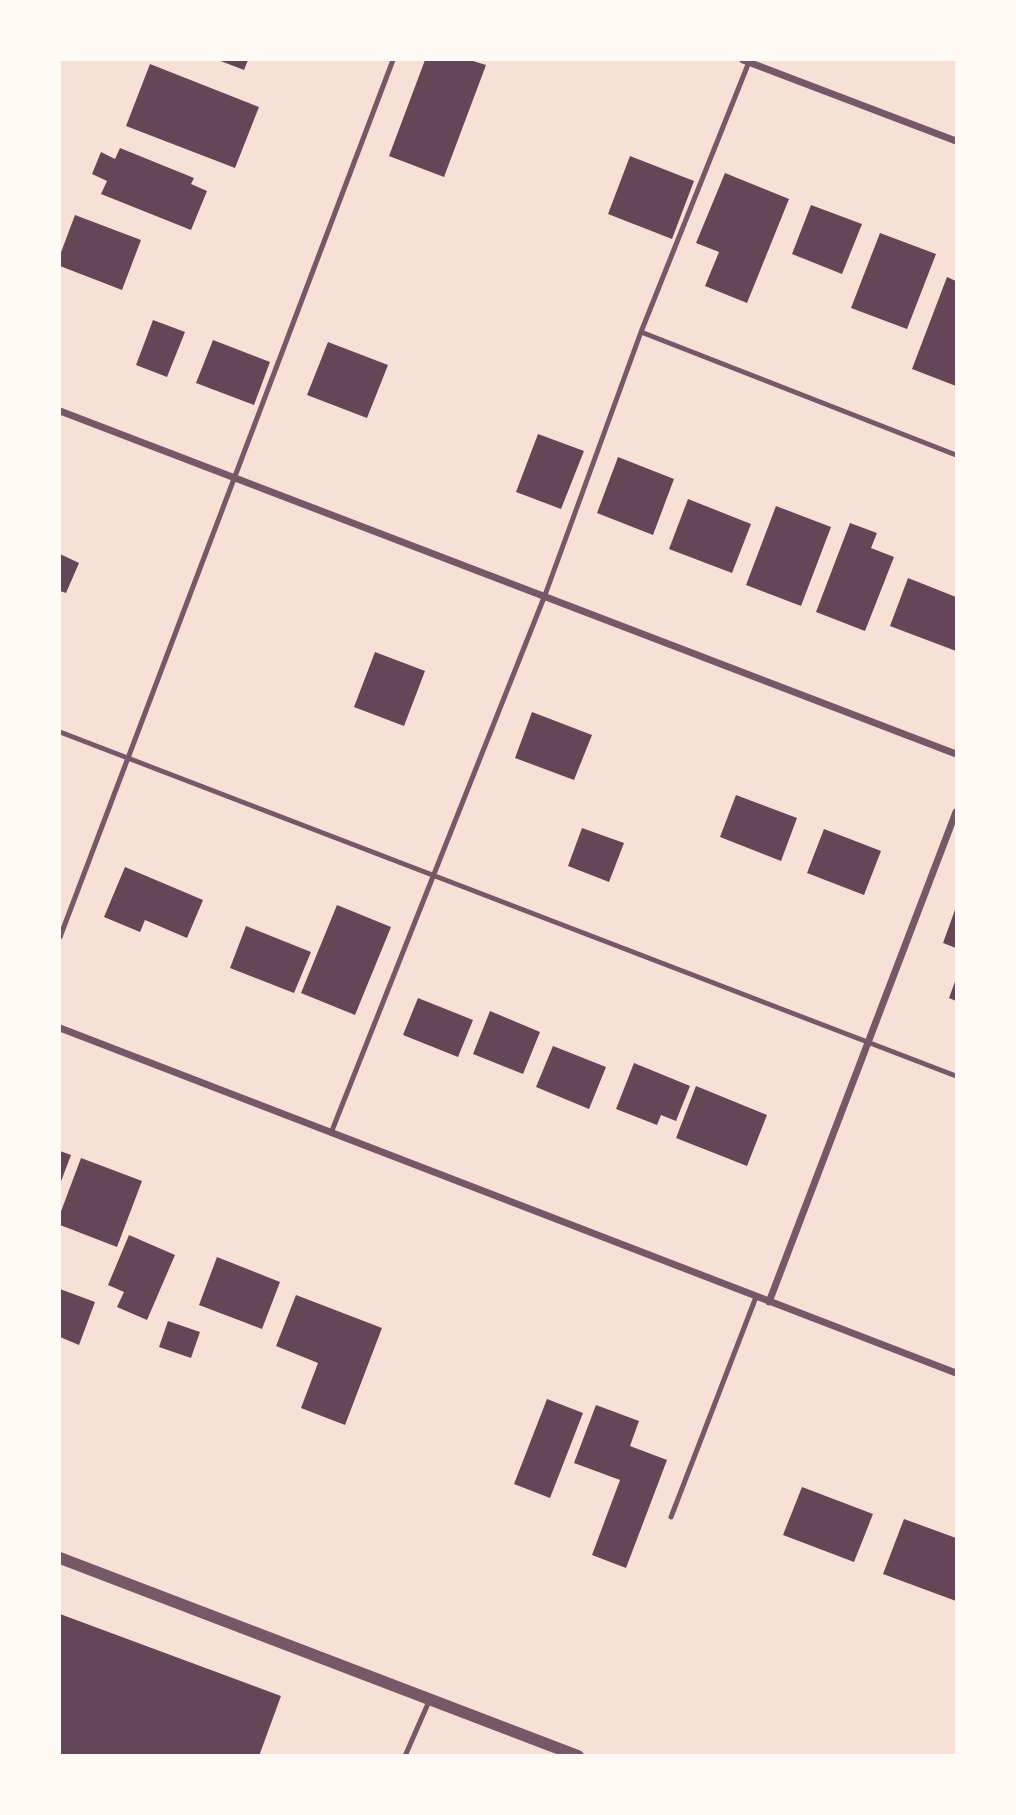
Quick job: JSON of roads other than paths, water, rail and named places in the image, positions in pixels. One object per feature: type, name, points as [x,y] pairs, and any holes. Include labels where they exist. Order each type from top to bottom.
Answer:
[{"type":"street","points":[[746,61],[957,141]]},
{"type":"street","points":[[60,411],[957,754]]},
{"type":"street","points":[[769,1302],[957,812]]},
{"type":"street","points":[[60,1028],[957,1373]]},
{"type":"street","points":[[60,1558],[578,1755]]},
{"type":"lane","points":[[60,937],[393,60]]},
{"type":"lane","points":[[331,1133],[545,595],[641,332],[746,61]]},
{"type":"lane","points":[[641,332],[957,455]]},
{"type":"lane","points":[[60,732],[957,1076]]},
{"type":"lane","points":[[671,1517],[757,1297]]},
{"type":"lane","points":[[405,1755],[430,1699]]}]
